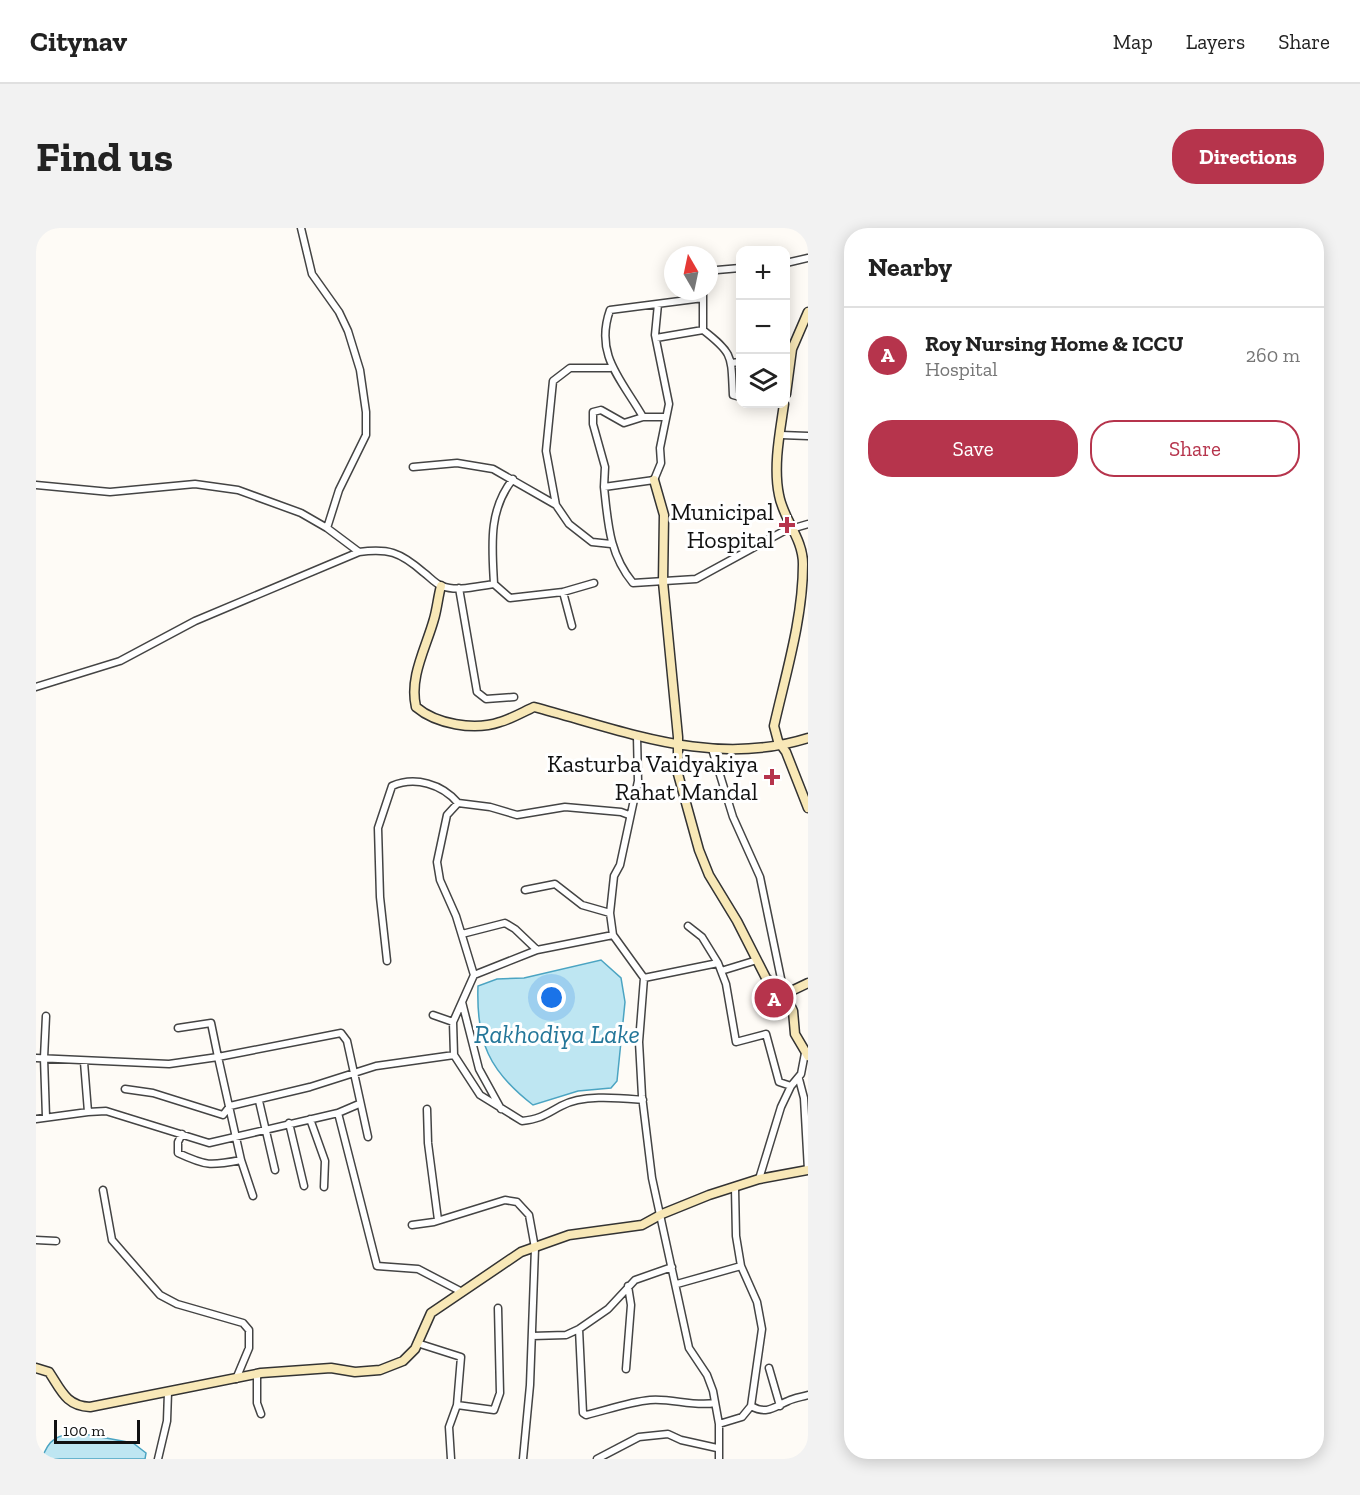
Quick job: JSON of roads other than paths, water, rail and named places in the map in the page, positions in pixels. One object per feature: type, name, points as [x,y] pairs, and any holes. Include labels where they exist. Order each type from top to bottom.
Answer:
[{"type":"street","points":[[301,228],[312,274],[339,312],[348,331],[360,370],[366,412],[366,435],[339,490],[327,528]]},
{"type":"street","points":[[790,262],[808,258]]},
{"type":"street","points":[[718,270],[736,268]]},
{"type":"street","points":[[610,368],[606,348],[606,321],[610,310],[630,305],[658,304],[676,300]]},
{"type":"street","points":[[703,300],[703,330]]},
{"type":"street","points":[[658,304],[656,338],[669,404],[664,417],[660,448],[661,463],[654,480],[664,514],[663,582],[678,744],[678,774],[699,850],[709,875],[766,978],[785,994]]},
{"type":"street","points":[[790,356],[808,312]]},
{"type":"street","points":[[656,338],[703,330],[726,347],[731,363],[733,394],[736,395]]},
{"type":"street","points":[[731,363],[736,362]]},
{"type":"street","points":[[610,544],[592,542],[569,524],[556,505],[546,451],[554,381],[561,372],[570,368],[610,368],[620,376],[643,417]]},
{"type":"street","points":[[784,408],[777,467],[779,496],[803,562],[796,630],[774,726],[808,808]]},
{"type":"street","points":[[664,417],[643,417],[624,423],[601,410],[591,415],[605,467],[604,488],[610,544],[622,570],[633,583],[696,579],[792,528],[808,524]]},
{"type":"street","points":[[781,435],[808,436]]},
{"type":"street","points":[[413,467],[457,463],[493,469],[513,479],[549,504],[556,505]]},
{"type":"street","points":[[513,479],[505,489],[491,530],[494,584],[510,598],[563,592],[594,583]]},
{"type":"street","points":[[604,488],[654,480]]},
{"type":"street","points":[[36,485],[110,492],[213,485],[238,490],[301,513],[327,528],[358,552]]},
{"type":"street","points":[[36,687],[120,661],[195,621],[358,552],[382,549],[394,552],[412,562],[441,586],[459,588],[494,584]]},
{"type":"street","points":[[441,586],[415,689],[416,708],[425,715],[462,725],[498,723],[534,707],[652,741],[726,751],[782,746],[808,738]]},
{"type":"street","points":[[459,588],[477,692],[486,699],[514,697]]},
{"type":"street","points":[[563,592],[572,626]]},
{"type":"street","points":[[637,736],[638,781],[620,865],[614,876],[610,913],[613,935],[644,978],[639,1042],[652,1178],[662,1214],[688,1348],[707,1375],[715,1403],[719,1424],[717,1448],[719,1459]]},
{"type":"street","points":[[712,749],[733,817],[760,877],[785,994],[793,1011],[795,1034],[807,1055],[799,1079],[791,1086],[780,1107],[759,1179]]},
{"type":"street","points":[[387,961],[380,897],[378,828],[392,786],[405,781],[417,781],[450,793],[458,803],[490,807],[517,815],[565,807],[621,812],[629,815]]},
{"type":"street","points":[[458,803],[447,815],[437,862],[440,880],[462,934],[474,975],[453,1022],[454,1055],[480,1095],[522,1121],[552,1114],[561,1106],[575,1102],[620,1098],[643,1100]]},
{"type":"street","points":[[525,890],[555,884],[582,905],[610,913]]},
{"type":"street","points":[[462,934],[505,923],[516,929],[537,950]]},
{"type":"street","points":[[688,926],[702,937],[718,963],[736,1042],[766,1035],[779,1082],[791,1086]]},
{"type":"street","points":[[474,975],[537,950],[613,935]]},
{"type":"street","points":[[721,971],[757,960]]},
{"type":"street","points":[[644,978],[718,963]]},
{"type":"street","points":[[785,994],[808,983]]},
{"type":"street","points":[[462,1002],[475,1057],[501,1109]]},
{"type":"street","points":[[432,1015],[453,1022]]},
{"type":"street","points":[[46,1016],[40,1058],[46,1117]]},
{"type":"street","points":[[178,1028],[211,1023],[241,1160],[253,1196]]},
{"type":"street","points":[[40,1058],[84,1062],[169,1064],[218,1057],[341,1033],[347,1041],[368,1137]]},
{"type":"street","points":[[125,1089],[153,1093],[224,1115],[230,1106],[259,1101],[376,1066],[454,1055]]},
{"type":"street","points":[[84,1062],[88,1112]]},
{"type":"street","points":[[36,1368],[49,1372],[64,1396],[76,1406],[104,1405],[257,1374],[331,1368],[355,1372],[380,1370],[403,1361],[417,1342],[431,1314],[521,1252],[569,1235],[642,1225],[662,1214],[759,1179],[808,1170],[804,1098],[799,1079]]},
{"type":"street","points":[[259,1101],[275,1170]]},
{"type":"street","points":[[36,1119],[106,1111],[209,1143],[338,1113],[359,1104]]},
{"type":"street","points":[[427,1109],[428,1143],[438,1220]]},
{"type":"street","points":[[338,1113],[377,1266],[418,1269],[462,1292]]},
{"type":"street","points":[[310,1119],[325,1161],[324,1187]]},
{"type":"street","points":[[289,1123],[304,1186]]},
{"type":"street","points":[[182,1134],[178,1142],[178,1153],[199,1163],[211,1166],[241,1160]]},
{"type":"street","points":[[719,1424],[742,1418],[751,1406],[762,1329],[757,1302],[741,1266],[736,1236],[735,1188]]},
{"type":"street","points":[[102,1190],[112,1239],[160,1295],[177,1304],[243,1323],[249,1330],[249,1348],[236,1379]]},
{"type":"street","points":[[412,1225],[438,1220],[504,1200],[517,1202],[529,1215],[535,1248],[532,1336],[523,1459]]},
{"type":"street","points":[[36,1240],[56,1241]]},
{"type":"street","points":[[676,1284],[741,1266]]},
{"type":"street","points":[[532,1336],[566,1335],[579,1329],[608,1309],[635,1280],[672,1267]]},
{"type":"street","points":[[626,1369],[631,1305],[628,1286]]},
{"type":"street","points":[[457,1405],[494,1410],[500,1393],[498,1308]]},
{"type":"street","points":[[579,1329],[583,1413],[586,1415],[648,1400],[669,1400],[700,1406],[715,1403]]},
{"type":"street","points":[[417,1342],[461,1357],[457,1405],[449,1427],[451,1459]]},
{"type":"street","points":[[769,1368],[780,1406]]},
{"type":"street","points":[[257,1374],[257,1403],[261,1414]]},
{"type":"street","points":[[158,1459],[167,1421],[168,1392]]},
{"type":"street","points":[[751,1406],[769,1411],[808,1395]]},
{"type":"street","points":[[597,1459],[639,1437],[668,1434],[681,1440],[717,1448]]},
{"type":"water","name":"Rakhodiya Lake","points":[[601,960],[621,978],[625,1002],[617,1081],[611,1088],[578,1091],[533,1105],[506,1080],[488,1054],[480,1023],[478,986],[497,979],[524,978]]},
{"type":"water","points":[[79,1433],[133,1443],[146,1453],[145,1459],[42,1459],[47,1447],[55,1439]]},
{"type":"place","name":"Municipal Hospital","points":[[787,525]]},
{"type":"place","name":"Kasturba Vaidyakiya Rahat Mandal","points":[[772,777]]},
{"type":"place","name":"Roy Nursing Home & ICCU","points":[[774,998]]}]
